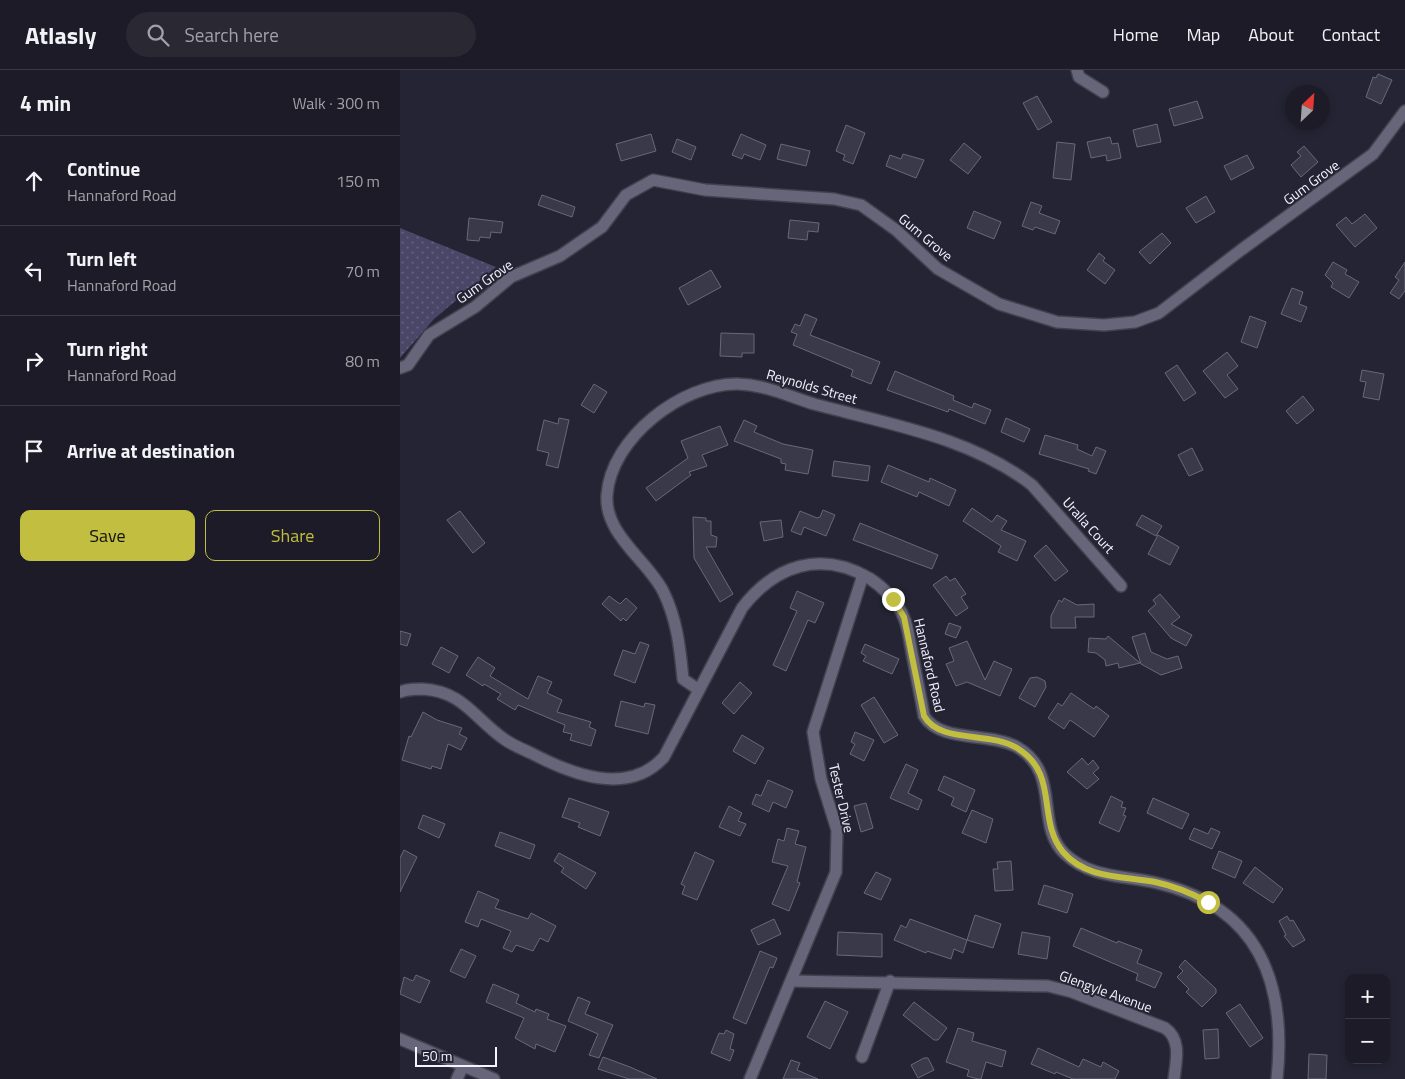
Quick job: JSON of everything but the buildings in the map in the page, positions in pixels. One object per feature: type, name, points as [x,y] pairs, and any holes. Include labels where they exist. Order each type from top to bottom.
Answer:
[{"type":"street","points":[[1076,70],[1080,77],[1104,92]]},
{"type":"street","name":"Gum Grove","points":[[400,368],[408,365],[430,335],[475,308],[511,277],[567,251],[602,226],[626,195],[653,180],[705,190],[834,199],[862,205],[896,230],[938,269],[999,304],[1057,322],[1104,325],[1135,322],[1159,313],[1241,250],[1355,169],[1373,154],[1405,111]]},
{"type":"street","name":"Reynolds Street","points":[[699,690],[684,679],[678,629],[663,590],[618,531],[610,516],[607,496],[611,475],[630,440],[665,409],[686,396],[712,388],[736,384],[761,386],[810,402],[947,439],[1018,474],[1032,485]]},
{"type":"street","name":"Uralla Court","points":[[1032,485],[1121,586]]},
{"type":"street","name":"Hannaford Road","points":[[400,692],[408,688],[440,690],[465,704],[504,740],[558,767],[594,779],[630,778],[655,767],[664,757],[742,608],[755,591],[772,577],[790,569],[826,563],[844,566],[880,585],[904,617],[924,716],[929,724],[941,731],[998,740],[1017,748],[1032,759],[1041,772],[1051,826],[1056,840],[1064,853],[1083,868],[1107,876],[1155,882],[1184,890],[1208,902],[1233,919],[1258,948],[1273,988],[1279,1023],[1277,1079]]},
{"type":"street","name":"Tester Drive","points":[[750,1079],[836,872],[837,830],[821,779],[814,732],[863,575]]},
{"type":"street","name":"Glengyle Avenue","points":[[790,981],[890,981],[1048,986],[1072,992],[1165,1028],[1173,1034],[1177,1043],[1174,1079]]},
{"type":"street","points":[[862,1057],[890,981]]},
{"type":"street","points":[[400,1039],[494,1079]]},
{"type":"street","points":[[458,1079],[463,1066]]},
{"type":"shaded area","points":[[400,228],[496,267],[434,319],[400,358]]},
{"type":"route","points":[[893,599],[904,617],[924,716],[929,724],[941,731],[998,740],[1017,748],[1032,759],[1041,772],[1046,788],[1051,826],[1056,840],[1064,853],[1083,868],[1107,876],[1155,882],[1184,890],[1208,902]]}]
